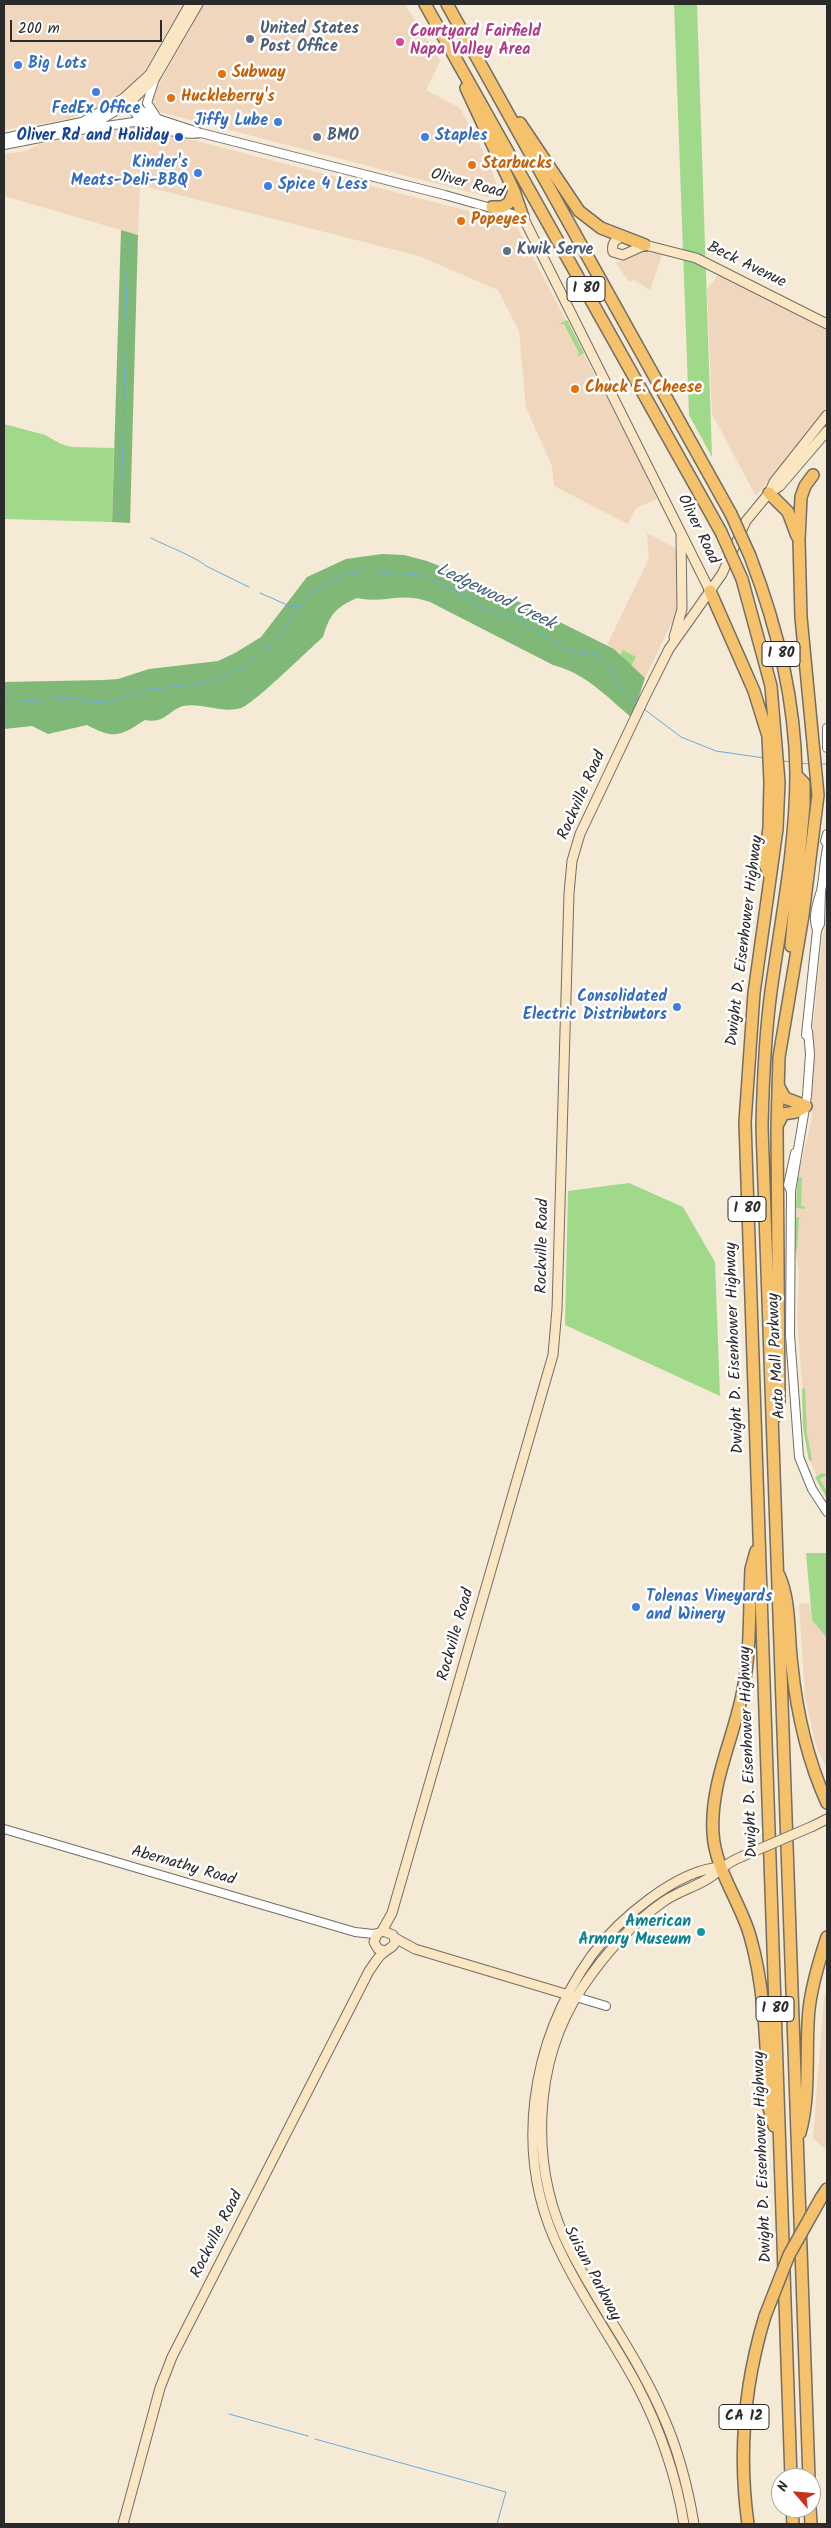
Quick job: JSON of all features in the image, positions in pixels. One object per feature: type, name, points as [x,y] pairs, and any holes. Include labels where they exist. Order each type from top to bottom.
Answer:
[{"type":"highway","name":"Dwight D. Eisenhower Highway","points":[[425,4],[721,532],[742,578],[768,670],[777,829],[754,993],[745,1122],[791,2468]]},
{"type":"highway","name":"Dwight D. Eisenhower Highway","points":[[448,4],[732,514],[771,612],[784,665],[795,756],[794,827],[771,992],[763,1094],[763,1181],[809,2468]]},
{"type":"highway","points":[[449,47],[477,114],[514,191],[522,217]]},
{"type":"highway","points":[[478,58],[571,201],[592,222],[645,245]]},
{"type":"highway","points":[[492,207],[502,207],[509,204],[514,191]]},
{"type":"highway","points":[[773,1426],[779,1401],[777,1127],[781,1036],[803,915],[816,817],[818,776],[801,617],[799,540],[801,497],[805,486],[813,475]]},
{"type":"highway","points":[[769,493],[788,512],[799,540]]},
{"type":"highway","points":[[710,591],[754,691],[774,752]]},
{"type":"highway","points":[[786,1012],[804,805],[804,783],[796,774]]},
{"type":"highway","points":[[778,1084],[785,1098],[806,1106]]},
{"type":"highway","points":[[777,1127],[783,1114],[796,1112],[806,1106]]},
{"type":"highway","points":[[759,1540],[751,1569],[744,1688],[714,1802],[713,1834],[716,1856],[744,1917],[754,1956],[762,1997],[769,2108],[780,2146]]},
{"type":"highway","points":[[778,1572],[786,1591],[792,1672],[800,1724],[811,1765],[827,1804]]},
{"type":"highway","points":[[796,2147],[804,2113],[809,2009],[817,1967],[827,1937]]},
{"type":"highway","name":"CA 12","points":[[748,2524],[742,2467],[744,2416],[754,2352],[765,2316],[789,2255],[824,2194]]},
{"type":"main road","points":[[128,100],[150,74],[190,4]]},
{"type":"main road","points":[[128,100],[155,78],[198,4]]},
{"type":"main road","name":"Oliver Road","points":[[522,217],[710,591]]},
{"type":"main road","points":[[623,236],[614,242],[612,246],[613,252],[618,255],[623,255],[645,245]]},
{"type":"main road","name":"Beck Avenue","points":[[645,245],[713,264],[827,324]]},
{"type":"main road","points":[[769,493],[774,482],[827,415]]},
{"type":"main road","points":[[769,493],[780,486],[827,431]]},
{"type":"main road","name":"Rockville Road","points":[[380,1932],[392,1913],[552,1356],[558,1309],[564,1044],[572,868],[580,834],[645,697],[670,650],[729,561],[746,521],[769,493]]},
{"type":"main road","points":[[670,650],[682,609],[680,529]]},
{"type":"main road","name":"Suisun Parkway","points":[[684,2524],[672,2470],[655,2422],[636,2383],[560,2252],[548,2223],[539,2191],[533,2140],[536,2088],[545,2045],[567,1994],[584,1967],[613,1930],[658,1894],[700,1876],[711,1876],[721,1867],[741,1857],[827,1819]]},
{"type":"main road","name":"Suisun Parkway","points":[[690,1881],[636,1923],[603,1958],[576,1997],[556,2041],[544,2090],[543,2140],[549,2189],[569,2247],[645,2378],[665,2418],[684,2474],[694,2524]]},
{"type":"main road","name":"Rockville Road","points":[[392,1913],[394,1936]]},
{"type":"main road","points":[[415,1949],[380,1950],[375,1945],[374,1938],[380,1932],[394,1936],[415,1949],[576,1997]]},
{"type":"main road","points":[[389,1950],[394,1936]]},
{"type":"main road","name":"Rockville Road","points":[[369,1971],[375,1945]]},
{"type":"main road","name":"Rockville Road","points":[[123,2524],[165,2373],[369,1971],[381,1954],[389,1950]]},
{"type":"street","points":[[155,78],[147,103],[157,118]]},
{"type":"street","name":"Oliver Road","points":[[86,129],[128,100],[149,116],[201,133],[492,207],[522,217]]},
{"type":"street","points":[[4,138],[82,122],[128,100],[138,116],[148,123]]},
{"type":"street","name":"Oliver Road","points":[[4,145],[134,122],[148,123],[193,134],[201,133]]},
{"type":"street","points":[[827,728],[827,748]]},
{"type":"street","name":"Auto Mall Parkway","points":[[827,834],[821,891],[815,916],[817,930],[808,1031],[810,1054],[806,1106],[798,1149],[793,1156],[790,1168],[788,1185],[791,1191],[790,1335],[797,1441],[805,1473],[812,1489],[827,1512]]},
{"type":"street","name":"Abernathy Road","points":[[4,1829],[355,1932],[372,1934],[380,1932]]},
{"type":"street","name":"Abernathy Road","points":[[355,1932],[375,1945]]},
{"type":"street","points":[[576,1997],[606,2006]]},
{"type":"shaded area","points":[[4,4],[176,4],[183,6],[146,68],[130,86],[107,105],[69,119],[4,130]]},
{"type":"shaded area","points":[[204,4],[405,4],[440,61],[426,90],[460,108],[489,163],[498,189],[497,195],[488,197],[160,112],[154,108],[152,97]]},
{"type":"shaded area","points":[[142,127],[515,223],[642,466],[657,499],[636,508],[628,524],[554,486],[552,466],[526,408],[519,331],[498,290],[419,256],[140,185],[138,235],[4,196],[4,154],[26,151],[40,144]]},
{"type":"shaded area","points":[[642,250],[662,255],[650,290],[634,280],[629,282],[616,263]]},
{"type":"shaded area","points":[[719,274],[827,331],[827,406],[756,496],[712,414],[707,289]]},
{"type":"shaded area","points":[[647,533],[677,549],[678,609],[645,678],[614,649],[607,645],[649,558]]},
{"type":"shaded area","points":[[827,907],[827,1495],[811,1464],[807,1445],[797,1317],[799,1272],[794,1244],[796,1183],[812,1118],[812,1037]]},
{"type":"shaded area","points":[[809,1603],[812,1620],[827,1638],[827,1769],[816,1746],[805,1697],[799,1604]]},
{"type":"shaded area","points":[[827,1989],[827,2146],[825,2149],[813,2138],[824,1998]]},
{"type":"green space","points":[[674,4],[697,4],[712,457],[689,415]]},
{"type":"green space","points":[[121,230],[138,235],[130,523],[112,522]]},
{"type":"green space","points":[[567,320],[584,353],[577,357],[579,353],[564,324],[559,324]]},
{"type":"green space","points":[[4,424],[45,435],[61,444],[72,447],[114,448],[112,522],[4,519]]},
{"type":"green space","points":[[382,554],[404,555],[427,561],[475,580],[614,649],[645,678],[632,718],[585,679],[553,665],[430,602],[401,597],[375,600],[357,598],[343,605],[331,617],[323,637],[269,687],[241,708],[227,710],[197,705],[183,706],[162,718],[152,721],[145,720],[129,730],[116,734],[104,733],[87,725],[48,734],[32,726],[4,729],[4,682],[118,679],[149,669],[218,661],[261,637],[307,577],[346,559]]},
{"type":"green space","points":[[623,650],[636,657],[631,666],[620,655]]},
{"type":"green space","points":[[798,1177],[802,1178],[801,1206],[805,1207],[805,1209],[796,1208]]},
{"type":"green space","points":[[629,1183],[683,1207],[715,1262],[720,1396],[565,1325],[568,1191]]},
{"type":"green space","points":[[796,1217],[804,1218],[799,1218],[797,1251],[795,1246]]},
{"type":"green space","points":[[805,1388],[807,1433],[812,1460],[809,1461],[803,1428],[802,1389]]},
{"type":"green space","points":[[822,1473],[827,1475],[820,1479],[827,1492],[827,1499],[815,1477]]},
{"type":"green space","points":[[806,1553],[827,1553],[827,1638],[812,1620]]},
{"type":"waterway","points":[[121,517],[128,239]]},
{"type":"waterway","points":[[151,538],[249,587]]},
{"type":"waterway","name":"Ledgewood Creek","points":[[4,702],[73,698],[88,702],[106,703],[151,689],[193,685],[220,679],[247,665],[274,642],[310,593],[343,574],[365,571],[418,575],[451,588],[484,609],[517,619],[568,650],[597,655],[611,667],[618,686],[637,703]]},
{"type":"waterway","points":[[260,593],[292,607],[298,606]]},
{"type":"waterway","name":"Ledgewood Creek","points":[[644,709],[681,737],[716,751],[764,758]]},
{"type":"waterway","name":"Ledgewood Creek","points":[[783,761],[792,762]]},
{"type":"waterway","name":"Ledgewood Creek","points":[[800,763],[809,764]]},
{"type":"waterway","name":"Ledgewood Creek","points":[[820,764],[827,764]]},
{"type":"waterway","points":[[229,2414],[308,2436]]},
{"type":"waterway","points":[[315,2439],[506,2492],[497,2524]]},
{"type":"place","name":"United States Post Office","points":[[250,39]]},
{"type":"place","name":"Courtyard Fairfield Napa Valley Area","points":[[400,42]]},
{"type":"place","name":"Big Lots","points":[[18,65]]},
{"type":"place","name":"Subway","points":[[222,74]]},
{"type":"place","name":"FedEx Office","points":[[96,92]]},
{"type":"place","name":"Huckleberry's","points":[[171,98]]},
{"type":"place","name":"Jiffy Lube","points":[[278,122]]},
{"type":"place","name":"Oliver Rd and Holiday","points":[[179,137]]},
{"type":"place","name":"BMO","points":[[317,137]]},
{"type":"place","name":"Staples","points":[[425,137]]},
{"type":"place","name":"Starbucks","points":[[472,165]]},
{"type":"place","name":"Kinder's Meats-Deli-BBQ","points":[[198,173]]},
{"type":"place","name":"Spice 4 Less","points":[[268,186]]},
{"type":"place","name":"Popeyes","points":[[461,221]]},
{"type":"place","name":"Kwik Serve","points":[[507,251]]},
{"type":"place","name":"Chuck E. Cheese","points":[[575,389]]},
{"type":"place","name":"Consolidated Electric Distributors","points":[[677,1007]]},
{"type":"place","name":"Tolenas Vineyards and Winery","points":[[636,1607]]},
{"type":"place","name":"American Armory Museum","points":[[701,1932]]}]
